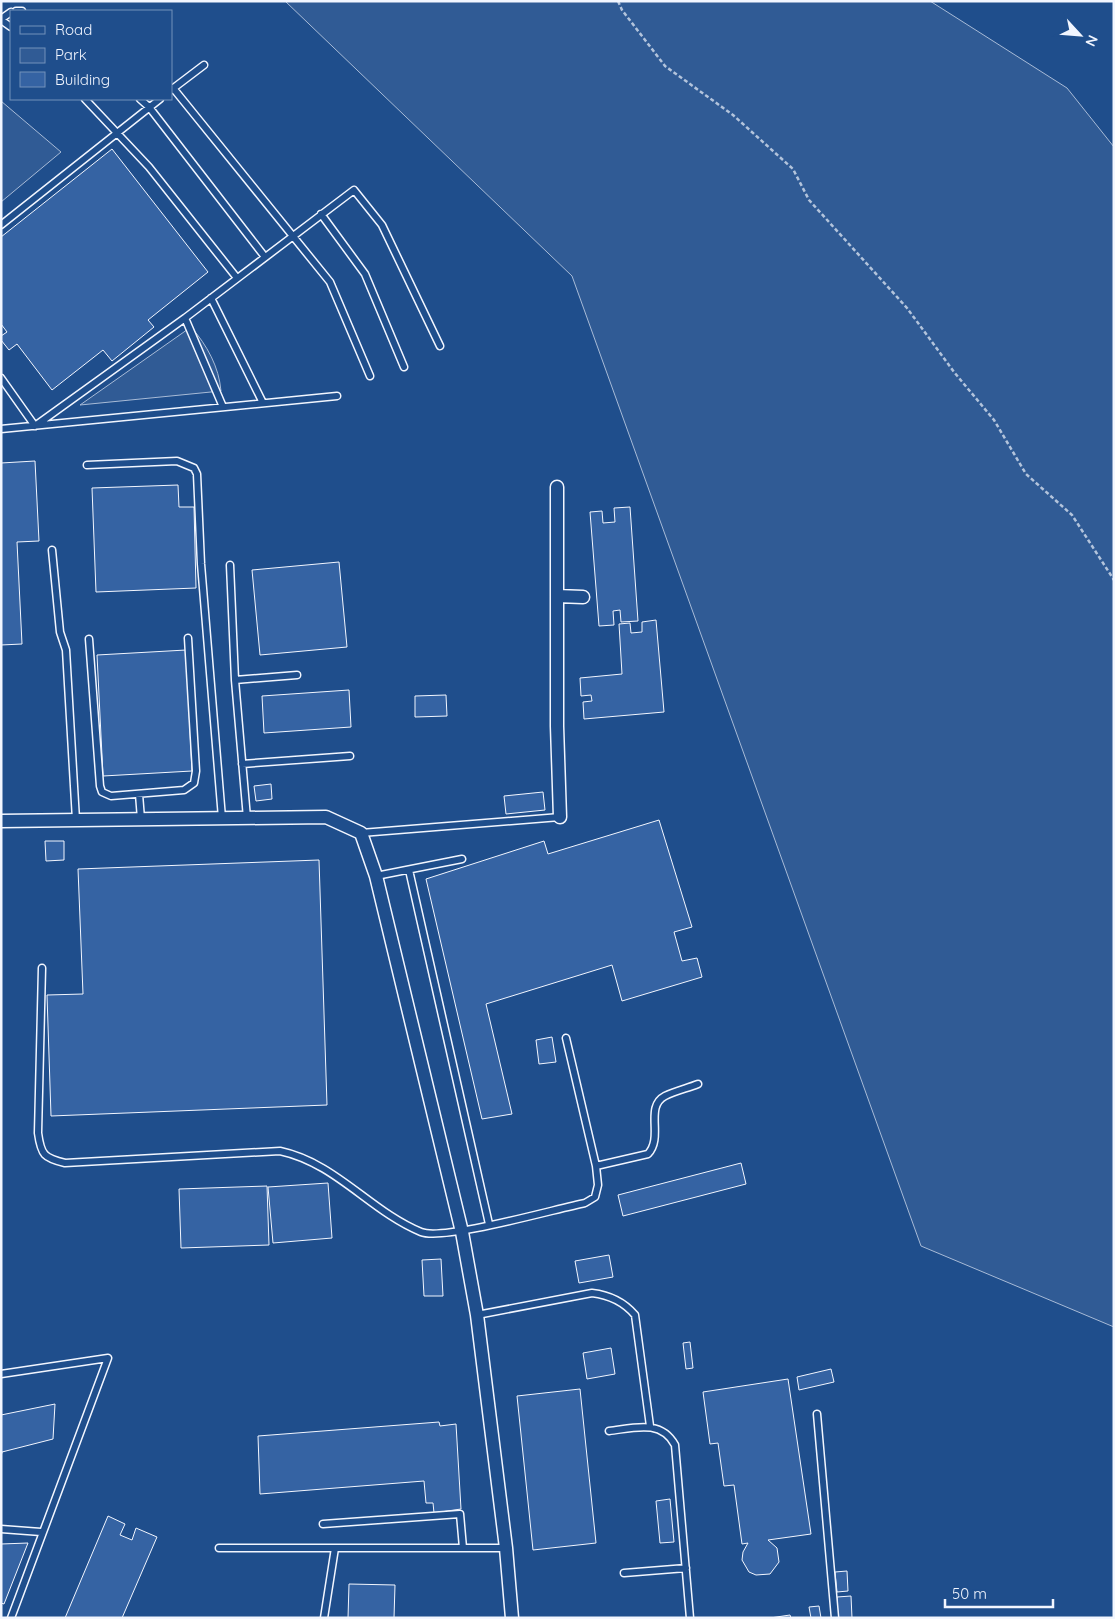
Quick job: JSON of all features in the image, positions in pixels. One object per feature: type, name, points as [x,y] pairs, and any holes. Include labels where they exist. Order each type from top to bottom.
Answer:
[{"type":"street","points":[[557,487],[557,726],[560,817]]},
{"type":"street","points":[[557,596],[583,597]]},
{"type":"street","points":[[1,821],[326,817],[362,833],[376,876],[462,1232],[476,1315],[506,1548],[512,1618]]},
{"type":"lane","points":[[204,65],[172,89],[330,282],[370,376]]},
{"type":"lane","points":[[86,100],[149,167],[237,278]]},
{"type":"lane","points":[[141,100],[149,107],[264,257]]},
{"type":"lane","points":[[1,225],[159,100]]},
{"type":"lane","points":[[35,426],[185,318],[354,190],[382,225],[440,346]]},
{"type":"lane","points":[[321,214],[365,274],[404,367]]},
{"type":"lane","points":[[211,298],[263,403]]},
{"type":"lane","points":[[185,318],[223,407]]},
{"type":"lane","points":[[1,378],[35,426]]},
{"type":"lane","points":[[1,429],[337,396]]},
{"type":"lane","points":[[87,465],[177,460],[194,468],[197,474],[200,564],[222,818]]},
{"type":"lane","points":[[52,550],[60,632],[66,650],[76,820]]},
{"type":"lane","points":[[230,565],[236,680],[247,818]]},
{"type":"lane","points":[[89,639],[100,786],[106,795],[184,790],[194,783],[196,771],[188,638]]},
{"type":"lane","points":[[236,680],[297,675]]},
{"type":"lane","points":[[242,764],[350,756]]},
{"type":"lane","points":[[139,794],[141,819]]},
{"type":"lane","points":[[362,833],[560,817]]},
{"type":"lane","points":[[376,876],[462,859]]},
{"type":"lane","points":[[409,870],[489,1224]]},
{"type":"lane","points":[[42,968],[38,1133],[41,1150],[50,1159],[65,1163],[280,1151],[300,1155],[328,1170],[392,1215],[423,1233],[462,1232],[591,1200],[598,1185],[596,1166],[566,1038]]},
{"type":"lane","points":[[596,1166],[648,1154],[654,1148],[656,1140],[654,1120],[658,1103],[663,1097],[698,1084]]},
{"type":"lane","points":[[476,1315],[592,1293],[603,1294],[622,1303],[635,1315],[650,1426]]},
{"type":"lane","points":[[1,1374],[108,1358],[41,1532],[11,1618]]},
{"type":"lane","points":[[817,1414],[835,1618]]},
{"type":"lane","points":[[609,1430],[650,1426],[663,1430],[675,1445],[690,1618]]},
{"type":"lane","points":[[323,1524],[460,1514],[463,1548]]},
{"type":"lane","points":[[1,1529],[41,1532]]},
{"type":"lane","points":[[219,1548],[506,1548]]},
{"type":"lane","points":[[324,1618],[335,1548]]},
{"type":"lane","points":[[624,1573],[686,1568]]},
{"type":"path","points":[[618,1],[622,10],[665,66],[733,116],[793,169],[809,200],[907,308],[954,372],[994,420],[1026,474],[1072,515],[1114,580]]},
{"type":"green space","points":[[285,1],[930,1],[1067,88],[1114,147],[1114,1327],[921,1246],[572,276]]},
{"type":"green space","points":[[1,101],[61,152],[1,202]]},
{"type":"green space","points":[[191,327],[202,341],[215,365],[221,391],[80,405]]},
{"type":"building","points":[[112,149],[208,272],[148,320],[154,327],[112,361],[103,350],[52,390],[17,344],[9,350],[1,340],[1,336],[7,332],[1,324],[1,237]]},
{"type":"building","points":[[35,461],[39,541],[17,542],[22,644],[1,645],[1,463]]},
{"type":"building","points":[[178,485],[179,507],[194,507],[196,588],[96,592],[92,488]]},
{"type":"building","points":[[630,507],[638,621],[621,622],[620,610],[613,611],[614,625],[599,626],[590,512],[602,511],[603,523],[615,522],[614,508]]},
{"type":"building","points":[[339,562],[347,647],[260,655],[252,570]]},
{"type":"building","points":[[656,620],[664,712],[584,719],[583,702],[592,701],[591,695],[581,696],[580,678],[622,674],[619,624],[630,623],[631,633],[642,632],[642,622]]},
{"type":"building","points":[[186,650],[192,771],[103,776],[97,655]]},
{"type":"building","points":[[349,690],[351,727],[264,733],[262,696]]},
{"type":"building","points":[[446,695],[447,716],[415,717],[415,696]]},
{"type":"building","points":[[271,784],[272,799],[256,801],[254,786]]},
{"type":"building","points":[[543,792],[545,810],[506,814],[504,796]]},
{"type":"building","points":[[659,820],[692,927],[674,932],[682,961],[697,958],[702,977],[622,1001],[612,965],[486,1004],[512,1114],[482,1119],[426,879],[544,841],[548,854]]},
{"type":"building","points":[[45,841],[64,841],[64,860],[46,861]]},
{"type":"building","points":[[319,860],[327,1105],[51,1116],[47,995],[83,994],[78,869]]},
{"type":"building","points":[[552,1037],[556,1062],[539,1064],[536,1040]]},
{"type":"building","points":[[741,1163],[746,1184],[623,1216],[618,1195]]},
{"type":"building","points":[[328,1183],[332,1238],[273,1243],[268,1187]]},
{"type":"building","points":[[267,1186],[269,1245],[181,1248],[179,1189]]},
{"type":"building","points":[[609,1255],[613,1277],[579,1283],[575,1261]]},
{"type":"building","points":[[441,1259],[443,1296],[424,1296],[422,1260]]},
{"type":"building","points":[[690,1342],[693,1368],[686,1369],[683,1343]]},
{"type":"building","points":[[611,1348],[615,1374],[587,1379],[583,1353]]},
{"type":"building","points":[[831,1369],[834,1382],[799,1390],[797,1377]]},
{"type":"building","points":[[788,1379],[811,1534],[768,1540],[777,1548],[779,1562],[770,1574],[756,1575],[749,1572],[742,1560],[743,1552],[748,1543],[742,1544],[734,1485],[724,1486],[718,1443],[710,1444],[703,1392]]},
{"type":"building","points":[[580,1389],[596,1543],[533,1550],[517,1396]]},
{"type":"building","points":[[55,1404],[53,1439],[2,1452],[1,1457],[1,1415]]},
{"type":"building","points":[[439,1422],[440,1426],[456,1424],[461,1509],[434,1513],[433,1503],[426,1503],[424,1481],[260,1494],[258,1436]]},
{"type":"building","points":[[670,1499],[674,1542],[660,1543],[656,1501]]},
{"type":"building","points":[[108,1516],[125,1524],[120,1535],[132,1540],[136,1528],[157,1537],[122,1618],[65,1618]]},
{"type":"building","points":[[28,1543],[4,1604],[1,1603],[1,1544]]},
{"type":"building","points":[[847,1571],[848,1591],[837,1592],[835,1572]]},
{"type":"building","points":[[349,1584],[395,1585],[394,1618],[348,1618]]},
{"type":"building","points":[[851,1596],[852,1618],[838,1618],[837,1597]]},
{"type":"building","points":[[819,1606],[821,1618],[811,1618],[809,1607]]},
{"type":"building","points":[[790,1615],[791,1618],[770,1618]]}]
